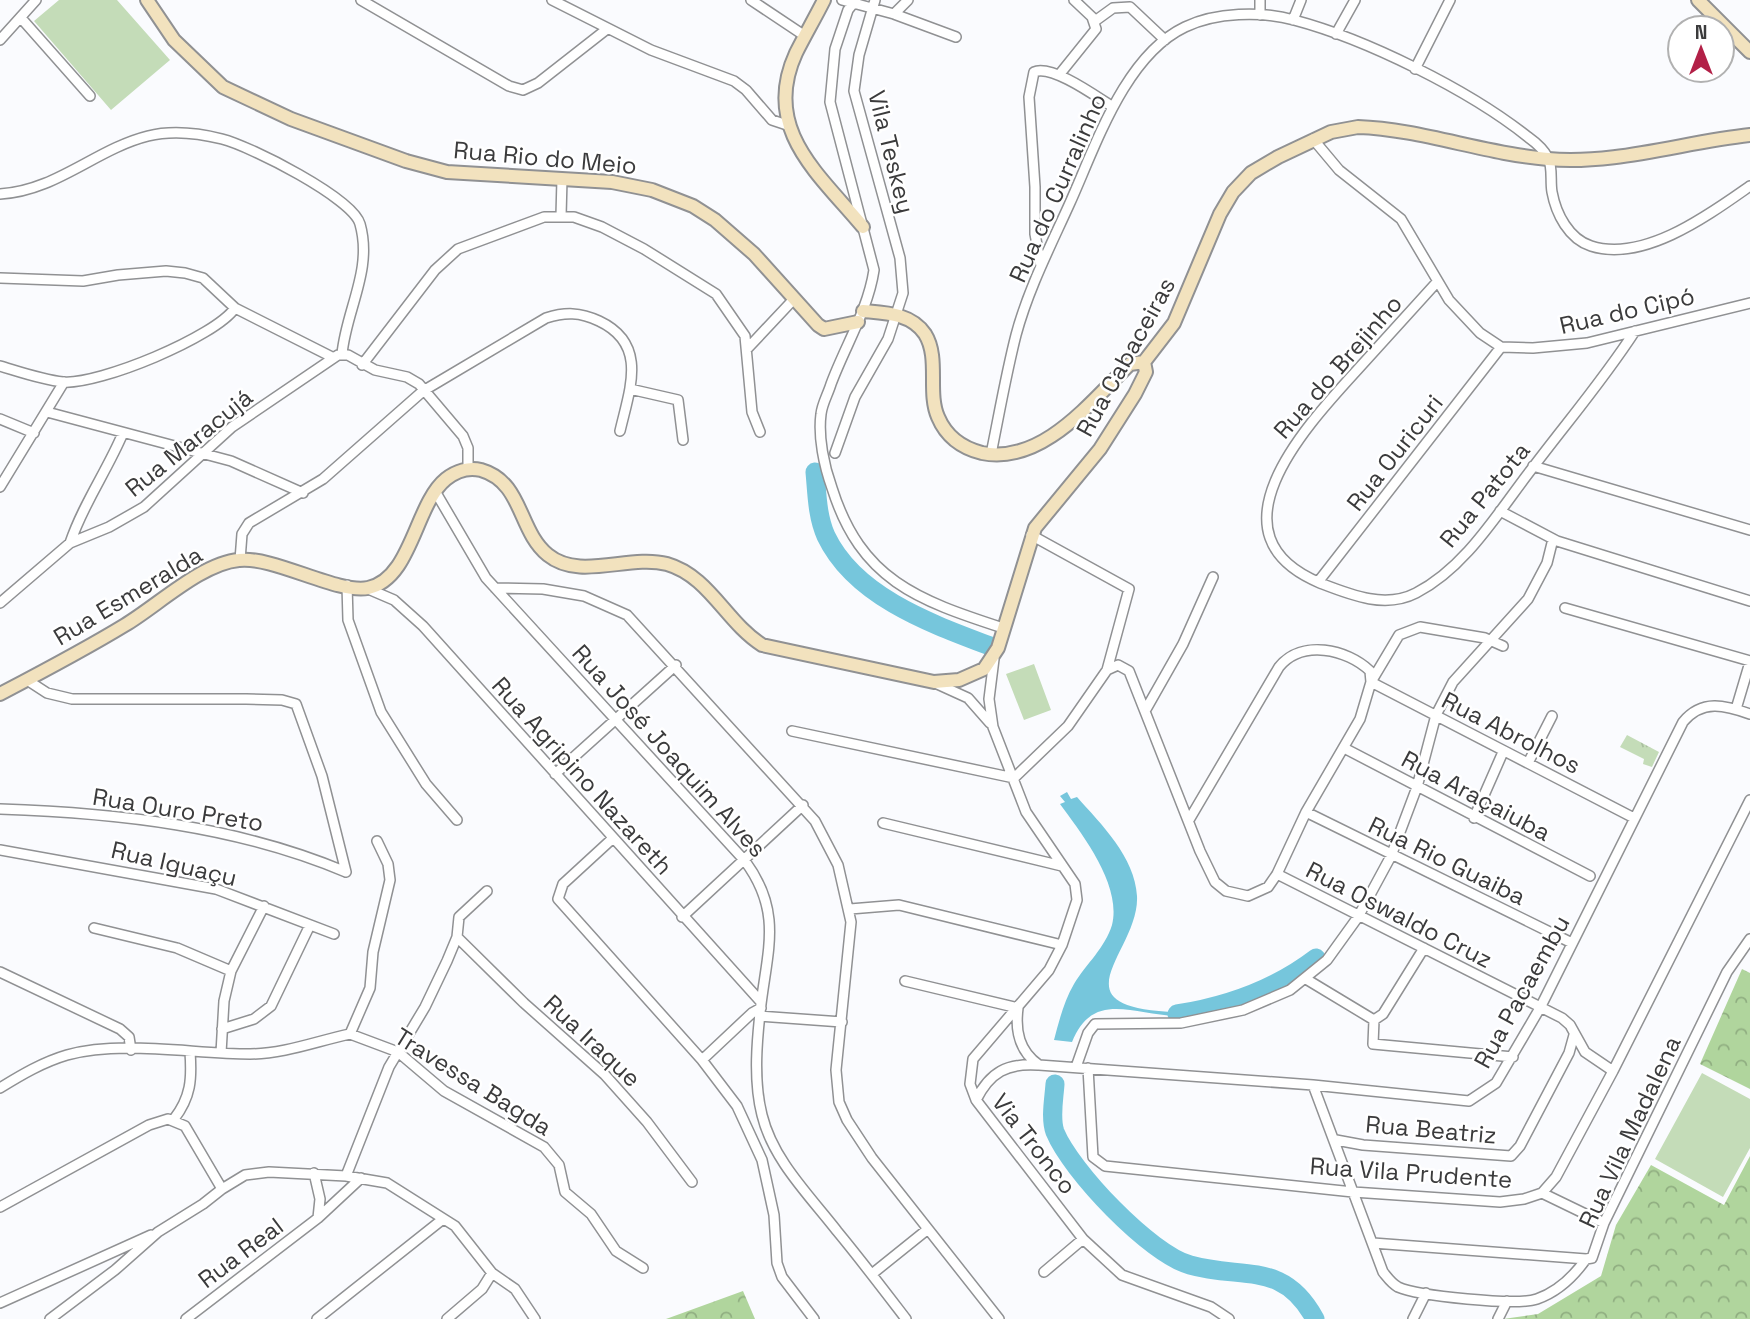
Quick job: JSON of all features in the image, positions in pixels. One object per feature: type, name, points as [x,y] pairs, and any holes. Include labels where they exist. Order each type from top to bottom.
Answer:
[{"type":"main road","name":"Rua Rio do Meio","points":[[146,0],[174,40],[206,72],[223,87],[262,107],[430,168],[465,175],[631,184],[693,206],[715,220],[754,254],[811,320],[824,328],[860,316]]},
{"type":"main road","points":[[824,0],[791,67],[788,125],[803,156],[863,227]]},
{"type":"main road","points":[[1698,0],[1750,52]]},
{"type":"main road","name":"Rua Cabaceiras","points":[[993,659],[1031,536],[1051,505],[1111,434],[1144,376],[1144,362],[1178,316],[1220,214],[1233,191],[1265,164],[1313,139],[1344,128],[1371,128],[1478,150],[1549,160],[1617,156],[1750,135]]},
{"type":"main road","points":[[860,316],[896,314],[918,326],[929,343],[935,406],[943,427],[962,446],[991,454],[1015,452],[1042,442],[1130,363],[1144,362]]},
{"type":"main road","points":[[366,588],[380,583],[400,562],[435,491],[454,473],[468,469],[486,472],[508,488],[539,547],[560,562],[575,565],[652,561],[667,564],[702,584],[742,630],[762,645],[934,682],[971,676],[993,659]]},
{"type":"main road","name":"Rua Esmeralda","points":[[0,694],[126,625],[211,569],[240,559],[366,588]]},
{"type":"street","points":[[0,40],[36,0]]},
{"type":"street","points":[[361,0],[509,86],[523,90],[538,83],[607,29]]},
{"type":"street","points":[[552,0],[651,50],[734,81],[746,90],[772,120],[788,125]]},
{"type":"street","points":[[751,0],[805,36]]},
{"type":"street","points":[[842,0],[873,4],[956,37]]},
{"type":"street","points":[[894,14],[908,0]]},
{"type":"street","points":[[1074,0],[1095,22]]},
{"type":"street","points":[[1260,0],[1260,15]]},
{"type":"street","points":[[1293,20],[1301,0]]},
{"type":"street","points":[[1336,34],[1355,0]]},
{"type":"street","points":[[1415,69],[1450,0]]},
{"type":"street","points":[[854,1],[835,49],[830,102],[874,270],[871,293],[821,414],[822,451],[842,520],[855,544],[890,578],[930,601],[1003,628]]},
{"type":"street","name":"Vila Teskey","points":[[835,453],[849,409],[888,339],[902,293],[901,258],[854,91],[859,55],[873,4]]},
{"type":"street","points":[[1059,75],[1094,33],[1095,22],[1113,8],[1130,6],[1142,21],[1165,40]]},
{"type":"street","name":"Rua do Curralinho","points":[[991,454],[1017,332],[1041,266],[1114,107],[1128,83],[1165,40],[1199,22],[1260,15],[1293,20],[1336,34],[1415,69],[1493,113],[1527,136],[1549,160]]},
{"type":"street","points":[[21,18],[90,96]]},
{"type":"street","points":[[1041,266],[1035,233],[1035,187],[1032,174],[1029,88],[1034,72],[1038,70],[1059,75],[1114,107]]},
{"type":"street","points":[[0,194],[41,186],[150,135],[179,132],[234,142],[322,188],[355,212],[362,234],[363,272],[337,356]]},
{"type":"street","points":[[1313,139],[1339,170],[1401,219],[1437,282],[1461,314],[1491,342],[1501,347]]},
{"type":"street","points":[[1549,160],[1552,193],[1562,220],[1576,238],[1591,246],[1608,249],[1649,242],[1675,234],[1750,186]]},
{"type":"street","points":[[561,216],[562,179]]},
{"type":"street","points":[[362,365],[404,308],[452,254],[490,235],[544,217],[561,216],[602,227],[705,285],[723,302],[745,336],[752,412],[760,432]]},
{"type":"street","points":[[0,278],[83,281],[143,273],[185,273],[202,278],[235,308],[337,356],[407,377],[463,436],[468,448],[468,469]]},
{"type":"street","name":"Rua do Brejinho","points":[[1318,582],[1289,567],[1277,554],[1271,540],[1269,508],[1279,470],[1317,415],[1437,282]]},
{"type":"street","points":[[747,349],[793,300]]},
{"type":"street","name":"Rua do Cipó","points":[[1501,347],[1563,347],[1750,303]]},
{"type":"street","points":[[0,366],[64,382],[95,377],[197,338],[229,317],[235,308]]},
{"type":"street","points":[[240,559],[242,534],[249,523],[303,493],[423,391],[546,318],[575,313],[602,322],[624,339],[631,360],[629,389],[620,431]]},
{"type":"street","name":"Rua Patota","points":[[1318,582],[1381,601],[1415,594],[1446,573],[1500,511],[1608,372],[1635,331]]},
{"type":"street","name":"Rua Ouricuri","points":[[1318,582],[1501,347]]},
{"type":"street","name":"Rua Maracujá","points":[[0,603],[70,543],[109,527],[144,507],[244,418],[337,356]]},
{"type":"street","points":[[0,487],[64,382]]},
{"type":"street","points":[[629,389],[678,400],[683,440]]},
{"type":"street","points":[[47,412],[204,453],[250,468],[303,493]]},
{"type":"street","points":[[0,419],[34,433]]},
{"type":"street","points":[[70,543],[79,516],[99,485],[123,433]]},
{"type":"street","points":[[1533,466],[1750,530]]},
{"type":"street","name":"Rua José Joaquim Alves","points":[[435,491],[475,562],[495,588],[745,861],[760,883],[769,913],[770,960],[761,1009],[757,1073],[759,1104],[772,1146],[904,1318]]},
{"type":"street","points":[[1500,511],[1553,539],[1750,601]]},
{"type":"street","points":[[792,731],[1014,778],[1068,726],[1107,670],[1129,589],[1031,536]]},
{"type":"street","points":[[1076,1067],[1088,1033],[1095,1024],[1168,1024],[1210,1019],[1272,999],[1306,979],[1327,960],[1357,917],[1391,856],[1417,787],[1436,715],[1453,682],[1489,639],[1528,599],[1546,563],[1553,539]]},
{"type":"street","points":[[1145,711],[1184,644],[1213,577]]},
{"type":"street","points":[[346,585],[348,620],[381,712],[426,784],[457,820]]},
{"type":"street","name":"Rua Agripino Nazareth","points":[[366,588],[407,609],[761,1009]]},
{"type":"street","points":[[495,588],[563,592],[614,607],[637,623],[803,806],[832,850],[850,909],[851,941],[836,1070],[839,1102],[857,1136],[999,1319]]},
{"type":"street","points":[[1565,608],[1750,661],[1736,709]]},
{"type":"street","points":[[1371,682],[1399,635],[1412,628],[1489,639],[1503,646]]},
{"type":"street","points":[[1107,670],[1118,666],[1129,671],[1200,851],[1215,882],[1226,891],[1248,896],[1259,893],[1277,874],[1307,812],[1368,700],[1370,671],[1364,665],[1336,653],[1303,650],[1286,659],[1189,820]]},
{"type":"street","name":"Via Tronco","points":[[993,659],[989,699],[993,727],[1032,825],[1074,884],[1077,900],[1062,945],[1049,970],[972,1059],[970,1084],[976,1100],[1083,1239],[1122,1275],[1211,1307],[1229,1319]]},
{"type":"street","points":[[555,774],[676,666]]},
{"type":"street","name":"Rua Ouro Preto","points":[[0,808],[136,818],[190,827],[297,852],[346,872],[322,776],[296,704],[282,700],[72,699],[47,693],[27,680]]},
{"type":"street","points":[[934,682],[968,698],[993,727]]},
{"type":"street","name":"Rua Abrolhos","points":[[1371,682],[1634,818]]},
{"type":"street","name":"Rua Pacaembu","points":[[976,1100],[997,1071],[1015,1065],[1039,1065],[1313,1085],[1469,1101],[1496,1083],[1513,1057],[1634,818],[1690,715],[1701,707],[1712,705],[1750,714]]},
{"type":"street","points":[[1528,763],[1552,716]]},
{"type":"street","name":"Rua Araçaiuba","points":[[1344,748],[1590,876]]},
{"type":"street","points":[[1474,818],[1503,752]]},
{"type":"street","name":"Rua Vila Prudente","points":[[1088,1068],[1093,1157],[1098,1164],[1353,1192],[1500,1202],[1542,1193],[1556,1177],[1613,1071],[1750,800]]},
{"type":"street","points":[[682,917],[803,806]]},
{"type":"street","name":"Rua Rio Guaiba","points":[[1307,812],[1391,856],[1572,943]]},
{"type":"street","points":[[883,823],[1062,866]]},
{"type":"street","points":[[612,839],[563,884],[557,895],[568,913],[702,1060],[737,1106],[762,1160],[774,1215],[777,1263],[782,1277],[814,1319]]},
{"type":"street","points":[[0,1088],[37,1067],[68,1055],[131,1050],[270,1053],[350,1034],[370,988],[373,952],[390,880],[388,864],[377,841]]},
{"type":"street","name":"Rua Iguaçu","points":[[0,850],[167,878],[216,890],[334,934]]},
{"type":"street","name":"Rua Oswaldo Cruz","points":[[1277,874],[1540,1008]]},
{"type":"street","points":[[346,1176],[375,1099],[398,1052],[425,1007],[457,937],[459,917],[487,891]]},
{"type":"street","points":[[850,909],[900,905],[1062,945]]},
{"type":"street","points":[[221,1053],[231,971],[264,906]]},
{"type":"street","points":[[222,1029],[254,1019],[271,1006],[310,925]]},
{"type":"street","points":[[94,928],[177,948],[231,971]]},
{"type":"street","name":"Rua Iraque","points":[[457,937],[524,1003],[605,1075],[647,1122],[692,1182]]},
{"type":"street","name":"Rua Vila Madalena","points":[[1313,1085],[1390,1281],[1398,1286],[1426,1293],[1530,1301],[1544,1296],[1576,1274],[1586,1259],[1591,1258],[1598,1246],[1604,1223],[1727,972],[1750,939]]},
{"type":"street","points":[[1374,1020],[1383,1014],[1424,948]]},
{"type":"street","points":[[0,972],[120,1029],[129,1037],[131,1050]]},
{"type":"street","points":[[1306,979],[1374,1020]]},
{"type":"street","points":[[905,981],[1018,1008],[1020,1043],[1030,1059],[1039,1065]]},
{"type":"street","points":[[1540,1008],[1562,1018],[1585,1052],[1613,1071]]},
{"type":"street","points":[[702,1060],[752,1013],[761,1009],[842,1022]]},
{"type":"street","points":[[1374,1020],[1373,1044],[1513,1057]]},
{"type":"street","name":"Travessa Bagda","points":[[350,1034],[398,1052],[444,1091],[544,1147],[559,1165],[565,1192],[591,1214],[616,1251],[643,1268]]},
{"type":"street","name":"Rua Beatriz","points":[[1336,1140],[1363,1145],[1511,1156],[1520,1146],[1564,1062],[1574,1034]]},
{"type":"street","points":[[0,1207],[149,1125],[174,1119],[189,1096],[192,1074],[190,1052]]},
{"type":"street","points":[[174,1119],[185,1126],[222,1189]]},
{"type":"street","points":[[0,1303],[158,1232],[235,1180],[256,1173],[314,1173],[361,1178],[399,1189],[463,1234],[492,1273],[515,1289],[535,1319]]},
{"type":"street","name":"Rua Real","points":[[314,1173],[320,1199],[318,1218]]},
{"type":"street","name":"Rua Real","points":[[186,1319],[318,1218],[361,1178]]},
{"type":"street","points":[[1542,1193],[1604,1223]]},
{"type":"street","points":[[317,1319],[443,1219]]},
{"type":"street","points":[[872,1274],[928,1229]]},
{"type":"street","points":[[50,1319],[116,1270],[158,1232]]},
{"type":"street","points":[[1044,1272],[1083,1239]]},
{"type":"street","points":[[1373,1243],[1586,1259]]},
{"type":"street","points":[[447,1319],[482,1289],[492,1273]]},
{"type":"street","points":[[1413,1319],[1426,1293]]},
{"type":"street","points":[[1498,1319],[1507,1301]]},
{"type":"green space","points":[[59,0],[117,0],[170,60],[111,110],[34,21]]},
{"type":"green space","points":[[1034,664],[1051,710],[1024,720],[1006,674]]},
{"type":"green space","points":[[1627,735],[1659,752],[1652,767],[1643,764],[1644,759],[1620,747]]},
{"type":"green space","points":[[1742,969],[1750,973],[1750,1089],[1700,1064]]},
{"type":"green space","points":[[1702,1073],[1750,1099],[1750,1148],[1723,1197],[1655,1159]]},
{"type":"green space","points":[[1750,1156],[1750,1319],[1503,1319],[1538,1314],[1601,1276],[1616,1225],[1651,1165],[1724,1205]]},
{"type":"green space","points":[[743,1291],[755,1319],[666,1319]]},
{"type":"water","points":[[1067,792],[1071,799],[1077,797],[1115,842],[1135,882],[1137,896],[1134,917],[1110,974],[1109,988],[1118,1000],[1139,1008],[1177,1012],[1176,1016],[1116,1009],[1103,1011],[1091,1016],[1081,1026],[1072,1042],[1054,1040],[1062,1011],[1074,984],[1109,933],[1114,910],[1106,877],[1098,861],[1060,804],[1065,802],[1060,796]]},
{"type":"waterway","points":[[815,472],[819,512],[826,536],[839,557],[856,576],[897,606],[990,646]]},
{"type":"waterway","points":[[1177,1014],[1250,995],[1284,979],[1316,958]]},
{"type":"waterway","points":[[1055,1084],[1055,1132],[1077,1168],[1134,1228],[1173,1258],[1190,1265],[1260,1275],[1275,1280],[1303,1300],[1315,1319]]}]
